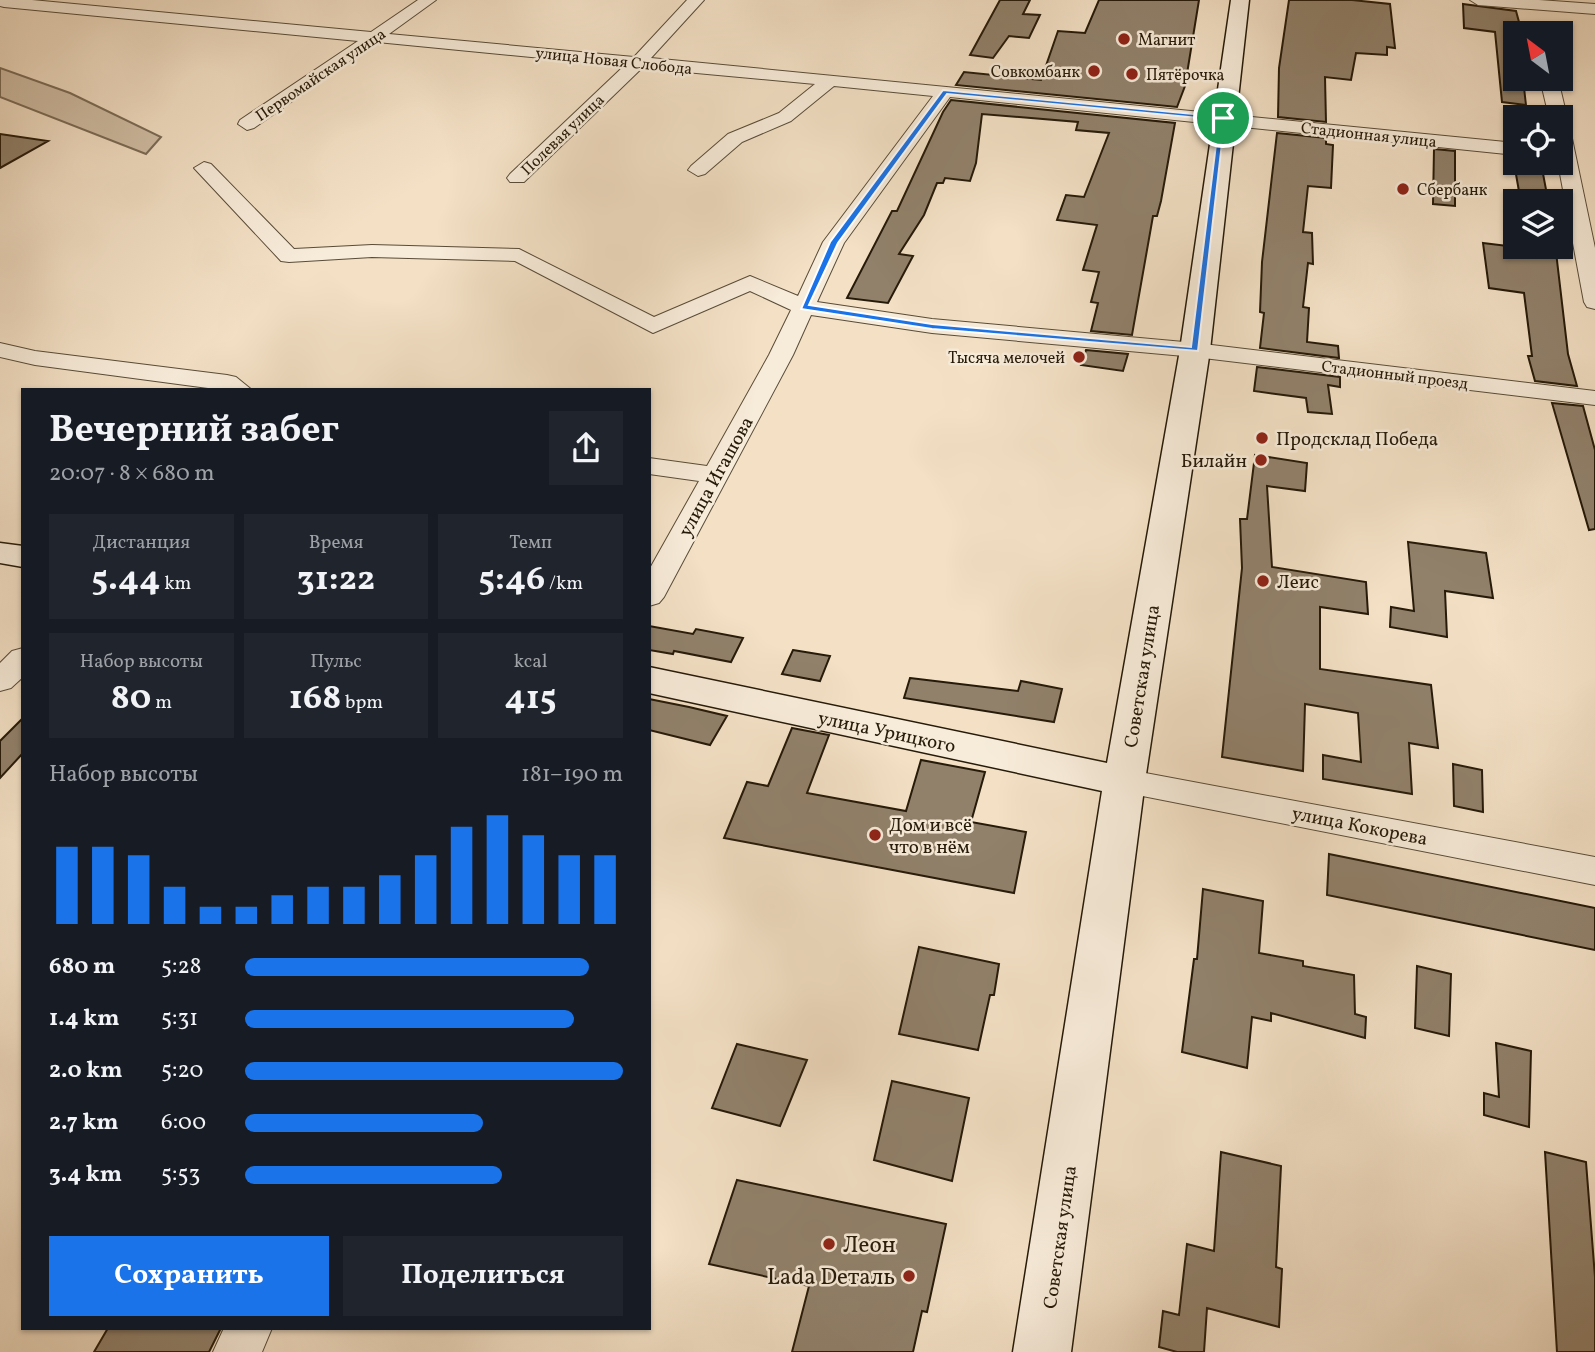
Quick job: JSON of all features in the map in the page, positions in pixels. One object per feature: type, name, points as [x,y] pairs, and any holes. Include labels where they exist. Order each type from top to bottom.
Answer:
[{"type":"main road","name":"Советская улица","points":[[1042,1352],[1124,781],[1195,350],[1240,0]]},
{"type":"main road","points":[[0,553],[21,557]]},
{"type":"main road","name":"улица Урицкого","points":[[651,680],[1124,781]]},
{"type":"street","name":"Первомайская улица","points":[[247,124],[428,0]]},
{"type":"street","name":"Полевая улица","points":[[517,178],[638,62],[696,0]]},
{"type":"street","points":[[1478,0],[1532,2],[1595,9]]},
{"type":"street","points":[[1532,2],[1537,21]]},
{"type":"street","name":"улица Новая Слобода","points":[[2,9],[26,4],[1223,118]]},
{"type":"street","points":[[698,170],[735,138],[785,117],[830,80]]},
{"type":"street","name":"улица Игашова","points":[[651,593],[781,355],[834,242],[945,92]]},
{"type":"street","name":"Стадионная улица","points":[[1223,118],[1503,148]]},
{"type":"street","points":[[1573,167],[1595,302]]},
{"type":"street","name":"Стадионный проезд","points":[[204,168],[289,256],[372,251],[519,255],[653,326],[750,283],[804,307],[932,326],[1195,350],[1595,398]]},
{"type":"street","points":[[0,350],[35,358],[227,382],[237,388]]},
{"type":"street","points":[[651,466],[716,475]]},
{"type":"street","points":[[0,681],[21,660]]},
{"type":"street","name":"улица Кокорева","points":[[1124,781],[1595,871]]},
{"type":"street","points":[[237,1352],[248,1330]]},
{"type":"shaded area","points":[[0,68],[70,93],[161,137],[146,154],[0,97]]},
{"type":"building","points":[[1000,0],[1030,0],[1023,14],[1040,15],[1029,38],[1009,36],[993,58],[970,55]]},
{"type":"building","points":[[1099,0],[1199,0],[1185,86],[1177,107],[956,85],[964,72],[1041,80],[1058,31],[1085,33]]},
{"type":"building","points":[[1289,0],[1352,0],[1390,4],[1395,48],[1387,47],[1387,55],[1356,53],[1351,80],[1325,77],[1326,122],[1278,117],[1279,68]]},
{"type":"building","points":[[1463,4],[1516,11],[1519,21],[1503,21],[1503,91],[1524,91],[1526,105],[1502,102],[1495,32],[1464,28]]},
{"type":"building","points":[[951,100],[1175,123],[1161,201],[1157,216],[1153,216],[1132,335],[1091,331],[1098,303],[1091,302],[1099,272],[1083,270],[1097,225],[1057,220],[1066,195],[1084,197],[1109,133],[1076,130],[1078,122],[982,114],[976,163],[970,181],[945,178],[943,183],[937,183],[924,215],[899,254],[913,256],[888,303],[847,298],[892,211],[897,211]]},
{"type":"building","points":[[1277,133],[1326,138],[1326,144],[1333,145],[1331,188],[1308,186],[1303,232],[1312,233],[1313,264],[1308,263],[1303,307],[1309,308],[1307,342],[1338,346],[1339,358],[1260,348],[1264,313],[1260,312],[1262,262]]},
{"type":"building","points":[[0,134],[48,141],[0,168]]},
{"type":"building","points":[[1434,149],[1455,151],[1455,206],[1433,204]]},
{"type":"building","points":[[1516,175],[1543,175],[1546,189],[1519,189]]},
{"type":"building","points":[[1483,243],[1503,245],[1503,259],[1557,259],[1568,354],[1577,386],[1535,381],[1528,356],[1532,356],[1524,293],[1489,288]]},
{"type":"building","points":[[1086,350],[1128,354],[1123,371],[1081,365]]},
{"type":"building","points":[[1257,367],[1340,377],[1340,387],[1328,385],[1332,414],[1308,412],[1306,398],[1254,391]]},
{"type":"building","points":[[1552,403],[1583,406],[1595,450],[1595,529],[1589,530]]},
{"type":"building","points":[[1255,455],[1307,463],[1305,491],[1267,486],[1272,567],[1366,582],[1368,614],[1320,607],[1320,669],[1431,685],[1438,748],[1409,743],[1412,794],[1323,779],[1323,755],[1361,762],[1358,713],[1305,704],[1303,771],[1222,757],[1242,568],[1240,519],[1247,519]]},
{"type":"building","points":[[1408,542],[1486,553],[1493,598],[1445,591],[1447,637],[1390,627],[1391,607],[1414,611]]},
{"type":"building","points":[[651,626],[693,634],[696,629],[743,638],[731,662],[674,651],[673,654],[651,650]]},
{"type":"building","points":[[793,650],[830,656],[820,681],[782,674]]},
{"type":"building","points":[[910,678],[1018,691],[1021,681],[1062,689],[1054,722],[904,698]]},
{"type":"building","points":[[651,699],[727,716],[710,745],[651,730]]},
{"type":"building","points":[[21,720],[21,755],[0,778],[0,741]]},
{"type":"building","name":"Дом и всё что в нём","points":[[792,728],[829,735],[807,793],[906,811],[921,760],[985,772],[971,822],[1026,832],[1014,893],[724,838],[747,782],[768,786]]},
{"type":"building","points":[[1453,764],[1482,770],[1483,812],[1454,806]]},
{"type":"building","points":[[1329,854],[1595,908],[1595,950],[1327,895]]},
{"type":"building","points":[[1203,889],[1263,901],[1259,953],[1303,961],[1303,966],[1354,975],[1355,1014],[1366,1017],[1365,1038],[1271,1013],[1271,1021],[1252,1017],[1247,1068],[1182,1052],[1194,959],[1197,959]]},
{"type":"building","points":[[919,947],[999,964],[994,995],[990,995],[978,1050],[899,1034]]},
{"type":"building","points":[[1417,966],[1451,974],[1449,1036],[1415,1028]]},
{"type":"building","points":[[1496,1043],[1531,1051],[1529,1127],[1484,1115],[1484,1093],[1499,1097]]},
{"type":"building","points":[[737,1044],[807,1060],[780,1126],[712,1108]]},
{"type":"building","points":[[892,1081],[969,1098],[952,1181],[874,1160]]},
{"type":"building","points":[[1221,1152],[1281,1166],[1276,1267],[1282,1269],[1279,1327],[1207,1308],[1204,1352],[1177,1352],[1159,1347],[1163,1311],[1179,1315],[1187,1244],[1214,1251]]},
{"type":"building","points":[[1545,1152],[1586,1162],[1595,1277],[1595,1352],[1557,1352]]},
{"type":"building","name":"Леон","points":[[737,1180],[946,1224],[927,1312],[922,1311],[913,1352],[792,1352],[809,1286],[709,1264]]},
{"type":"building","points":[[107,1330],[220,1330],[209,1352],[94,1352]]},
{"type":"place","name":"Магнит","points":[[1124,39]]},
{"type":"place","name":"Совкомбанк","points":[[1094,71]]},
{"type":"place","name":"Пятёрочка","points":[[1132,74]]},
{"type":"place","name":"Сбербанк","points":[[1403,189]]},
{"type":"place","name":"Тысяча мелочей","points":[[1079,357]]},
{"type":"place","name":"Продсклад Победа","points":[[1262,438]]},
{"type":"place","name":"Билайн","points":[[1261,460]]},
{"type":"place","name":"Леис","points":[[1263,581]]},
{"type":"place","name":"Дом и всё что в нём","points":[[875,835]]},
{"type":"place","name":"Леон","points":[[829,1244]]},
{"type":"place","name":"Lada Dеталь","points":[[909,1276]]},
{"type":"route","points":[[945,92],[1223,118],[1195,350],[932,326],[804,307],[834,242],[945,92]]}]
